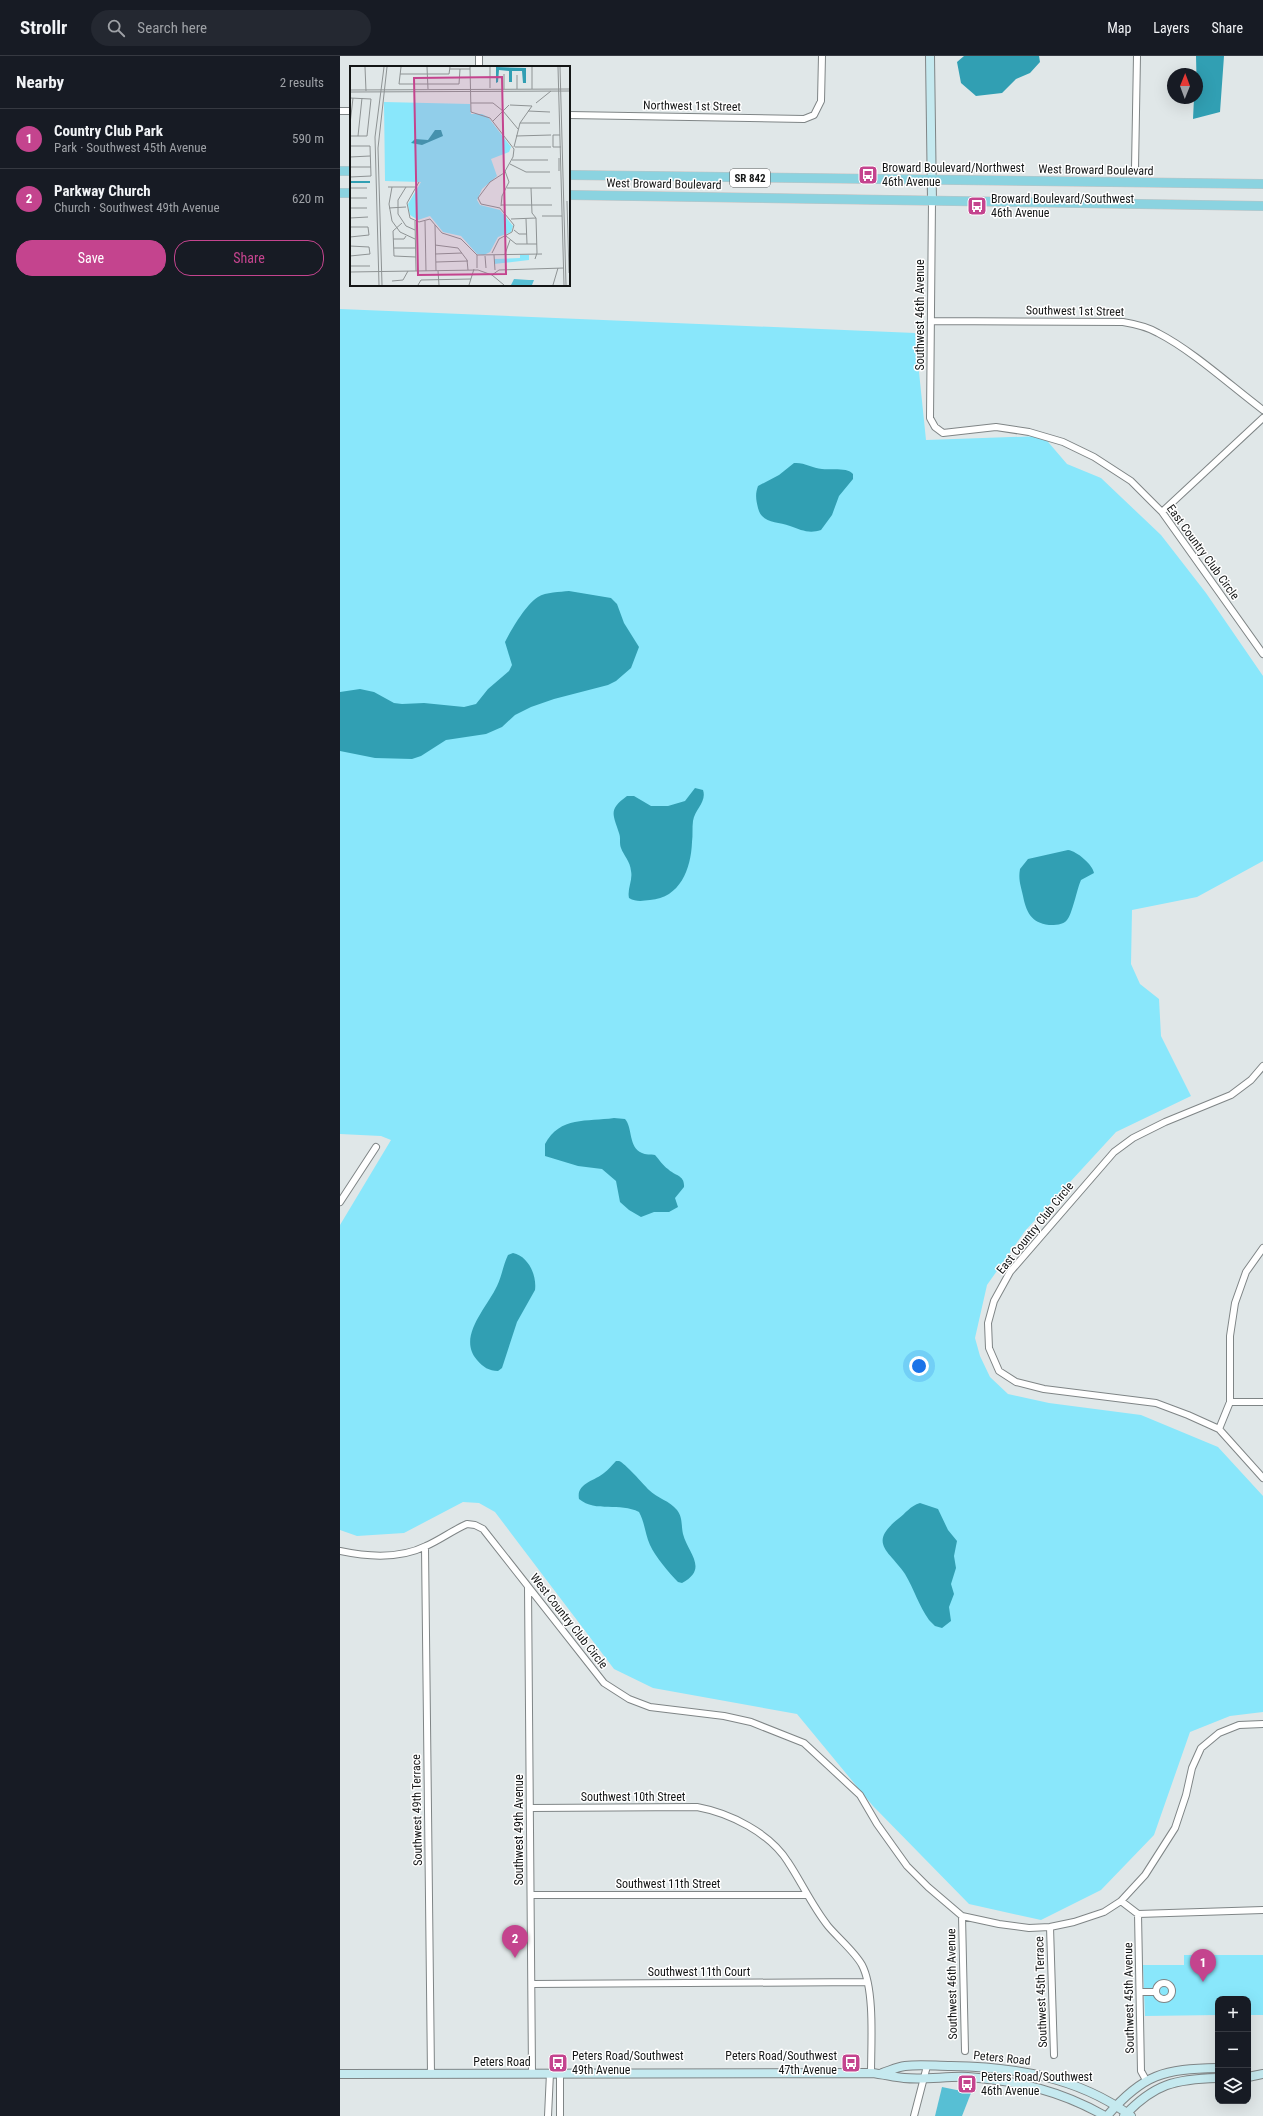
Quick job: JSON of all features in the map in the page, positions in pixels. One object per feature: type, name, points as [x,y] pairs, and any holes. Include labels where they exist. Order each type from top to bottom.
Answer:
[{"type":"main road","points":[[930,56],[932,201]]},
{"type":"main road","name":"West Broward Boulevard","points":[[570,175],[932,181],[1263,184]]},
{"type":"main road","name":"West Broward Boulevard","points":[[570,195],[1263,206]]},
{"type":"main road","points":[[1252,206],[1263,200]]},
{"type":"main road","name":"Peters Road","points":[[881,2074],[905,2066],[978,2066],[1029,2072],[1069,2083],[1116,2106]]},
{"type":"main road","name":"Peters Road","points":[[340,2074],[871,2073],[904,2078],[968,2077],[1019,2083],[1049,2090],[1086,2105],[1106,2116],[1146,2080],[1165,2073],[1192,2068],[1215,2068]]},
{"type":"main road","points":[[1116,2106],[1127,2115],[1157,2088],[1171,2082],[1194,2078],[1215,2078]]},
{"type":"street","name":"Northwest 1st Street","points":[[570,115],[804,119],[814,114],[821,101],[822,56]]},
{"type":"street","points":[[1135,168],[1137,56]]},
{"type":"street","name":"Southwest 46th Avenue","points":[[932,201],[930,418],[935,427]]},
{"type":"street","name":"Southwest 1st Street","points":[[931,321],[1123,322],[1140,325],[1158,332],[1178,345],[1263,410]]},
{"type":"street","points":[[1162,512],[1263,418]]},
{"type":"street","name":"East Country Club Circle","points":[[935,427],[943,432],[996,427],[1029,432],[1064,442],[1094,457],[1131,481],[1162,512],[1263,654]]},
{"type":"street","name":"East Country Club Circle","points":[[1263,1066],[1251,1080],[1231,1095],[1165,1122],[1133,1138],[1114,1152],[1010,1272],[994,1301],[988,1322],[989,1348],[999,1371],[1016,1382],[1044,1389],[1156,1403],[1219,1429],[1263,1478]]},
{"type":"street","points":[[340,1202],[343,1192],[376,1147]]},
{"type":"street","points":[[1219,1429],[1230,1402],[1230,1336],[1235,1304],[1246,1272],[1263,1248]]},
{"type":"street","points":[[1230,1402],[1263,1402]]},
{"type":"street","name":"West Country Club Circle","points":[[340,1552],[367,1555],[389,1555],[425,1547],[460,1527],[467,1524],[475,1524],[483,1529],[592,1670],[604,1683],[629,1699],[650,1707],[724,1716],[751,1722],[804,1743],[860,1795],[877,1824],[907,1866],[928,1887],[962,1916]]},
{"type":"street","name":"Southwest 49th Terrace","points":[[425,1547],[431,2074]]},
{"type":"street","name":"Southwest 49th Avenue","points":[[528,1587],[532,2074]]},
{"type":"street","points":[[962,1916],[1029,1928],[1050,1927],[1074,1922],[1104,1912],[1121,1901],[1145,1875],[1175,1828],[1186,1795],[1192,1768],[1201,1748],[1219,1733],[1239,1725],[1263,1724]]},
{"type":"street","name":"Southwest 10th Street","points":[[530,1808],[697,1807],[715,1810],[735,1818],[763,1835],[788,1861],[806,1895],[828,1926],[862,1965],[870,1997],[871,2073]]},
{"type":"street","name":"Southwest 11th Street","points":[[531,1895],[806,1895]]},
{"type":"street","points":[[1121,1901],[1138,1914],[1262,1909]]},
{"type":"street","name":"Southwest 45th Avenue","points":[[1138,1914],[1141,2071],[1146,2080]]},
{"type":"street","name":"Southwest 46th Avenue","points":[[962,1916],[964,2051]]},
{"type":"street","name":"Southwest 45th Terrace","points":[[1050,1927],[1054,2055]]},
{"type":"street","name":"Southwest 11th Court","points":[[532,1984],[867,1982]]},
{"type":"street","points":[[1140,1992],[1156,1992]]},
{"type":"street","points":[[914,2116],[927,2066]]},
{"type":"street","points":[[548,2116],[550,2073]]},
{"type":"street","points":[[560,2073],[560,2116]]},
{"type":"shaded area","points":[[964,56],[1039,56],[1040,62],[1030,73],[1016,79],[1002,93],[976,96],[961,83],[957,62]]},
{"type":"shaded area","points":[[1196,56],[1224,56],[1220,112],[1193,119],[1194,104],[1203,104],[1203,68],[1196,68]]},
{"type":"shaded area","points":[[340,309],[915,333],[926,440],[1043,436],[1067,464],[1101,478],[1161,535],[1206,593],[1263,676],[1263,861],[1197,897],[1132,910],[1131,964],[1140,984],[1159,999],[1161,1036],[1191,1096],[1116,1132],[1025,1231],[987,1285],[975,1338],[980,1356],[990,1377],[1008,1394],[1049,1403],[1141,1415],[1218,1447],[1263,1496],[1263,1712],[1230,1716],[1190,1732],[1154,1835],[1101,1890],[1041,1920],[969,1904],[873,1806],[797,1714],[653,1688],[614,1669],[495,1512],[479,1503],[463,1502],[404,1533],[357,1536],[340,1530],[340,1225],[391,1140],[381,1136],[340,1134]]},
{"type":"shaded area","points":[[794,463],[801,463],[822,469],[847,470],[853,474],[853,479],[839,496],[832,515],[821,530],[809,532],[801,530],[766,519],[760,513],[756,497],[758,486],[779,475]]},
{"type":"shaded area","points":[[569,591],[611,598],[617,604],[624,623],[639,647],[631,668],[616,681],[608,685],[554,699],[531,707],[515,715],[502,727],[486,734],[446,740],[421,756],[412,759],[375,758],[340,751],[340,692],[360,689],[374,692],[394,703],[402,704],[424,703],[464,707],[476,704],[488,689],[509,671],[512,665],[505,642],[524,611],[541,595],[553,592]]},
{"type":"shaded area","points":[[695,788],[703,790],[704,794],[702,802],[694,817],[691,852],[686,872],[682,880],[669,894],[660,898],[639,901],[629,898],[631,871],[620,846],[620,835],[614,817],[617,805],[627,796],[634,796],[651,806],[668,806],[685,801]]},
{"type":"shaded area","points":[[1068,850],[1076,853],[1084,859],[1091,866],[1094,873],[1081,880],[1071,913],[1067,920],[1059,924],[1043,924],[1038,922],[1030,915],[1026,907],[1020,883],[1020,869],[1028,859]]},
{"type":"shaded area","points":[[614,1118],[625,1119],[633,1142],[638,1150],[643,1154],[655,1155],[666,1168],[683,1180],[684,1187],[675,1198],[678,1207],[669,1212],[654,1212],[641,1217],[629,1210],[620,1202],[616,1181],[602,1169],[578,1166],[545,1156],[545,1144],[551,1135],[558,1129],[575,1122]]},
{"type":"shaded area","points":[[513,1253],[523,1258],[533,1272],[535,1278],[535,1290],[517,1322],[502,1368],[495,1371],[486,1368],[477,1360],[472,1351],[470,1342],[475,1323],[497,1286],[508,1255]]},
{"type":"shaded area","points":[[616,1461],[622,1463],[649,1490],[671,1504],[679,1513],[683,1534],[696,1566],[690,1578],[682,1583],[678,1582],[652,1549],[639,1512],[632,1509],[593,1506],[579,1499],[580,1489],[604,1473]]},
{"type":"shaded area","points":[[920,1503],[938,1509],[948,1530],[957,1541],[954,1556],[956,1568],[951,1584],[954,1594],[949,1607],[951,1621],[942,1628],[935,1626],[929,1620],[905,1574],[884,1547],[884,1535],[889,1528],[911,1508]]},
{"type":"shaded area","points":[[1184,1955],[1263,1955],[1263,2015],[1251,2015],[1251,1996],[1215,1996],[1215,2015],[1145,2016],[1143,1965],[1184,1965]]},
{"type":"shaded area","points":[[942,2087],[971,2093],[962,2116],[935,2116]]},
{"type":"place","name":"Broward Boulevard/Northwest 46th Avenue","points":[[868,175]]},
{"type":"place","name":"Broward Boulevard/Southwest 46th Avenue","points":[[977,206]]},
{"type":"place","name":"Parkway Church","points":[[515,1958]]},
{"type":"place","name":"Country Club Park","points":[[1203,1982]]},
{"type":"place","name":"Peters Road/Southwest 49th Avenue","points":[[558,2063]]},
{"type":"place","name":"Peters Road/Southwest 47th Avenue","points":[[851,2063]]},
{"type":"place","name":"Peters Road/Southwest 46th Avenue","points":[[967,2084]]}]
